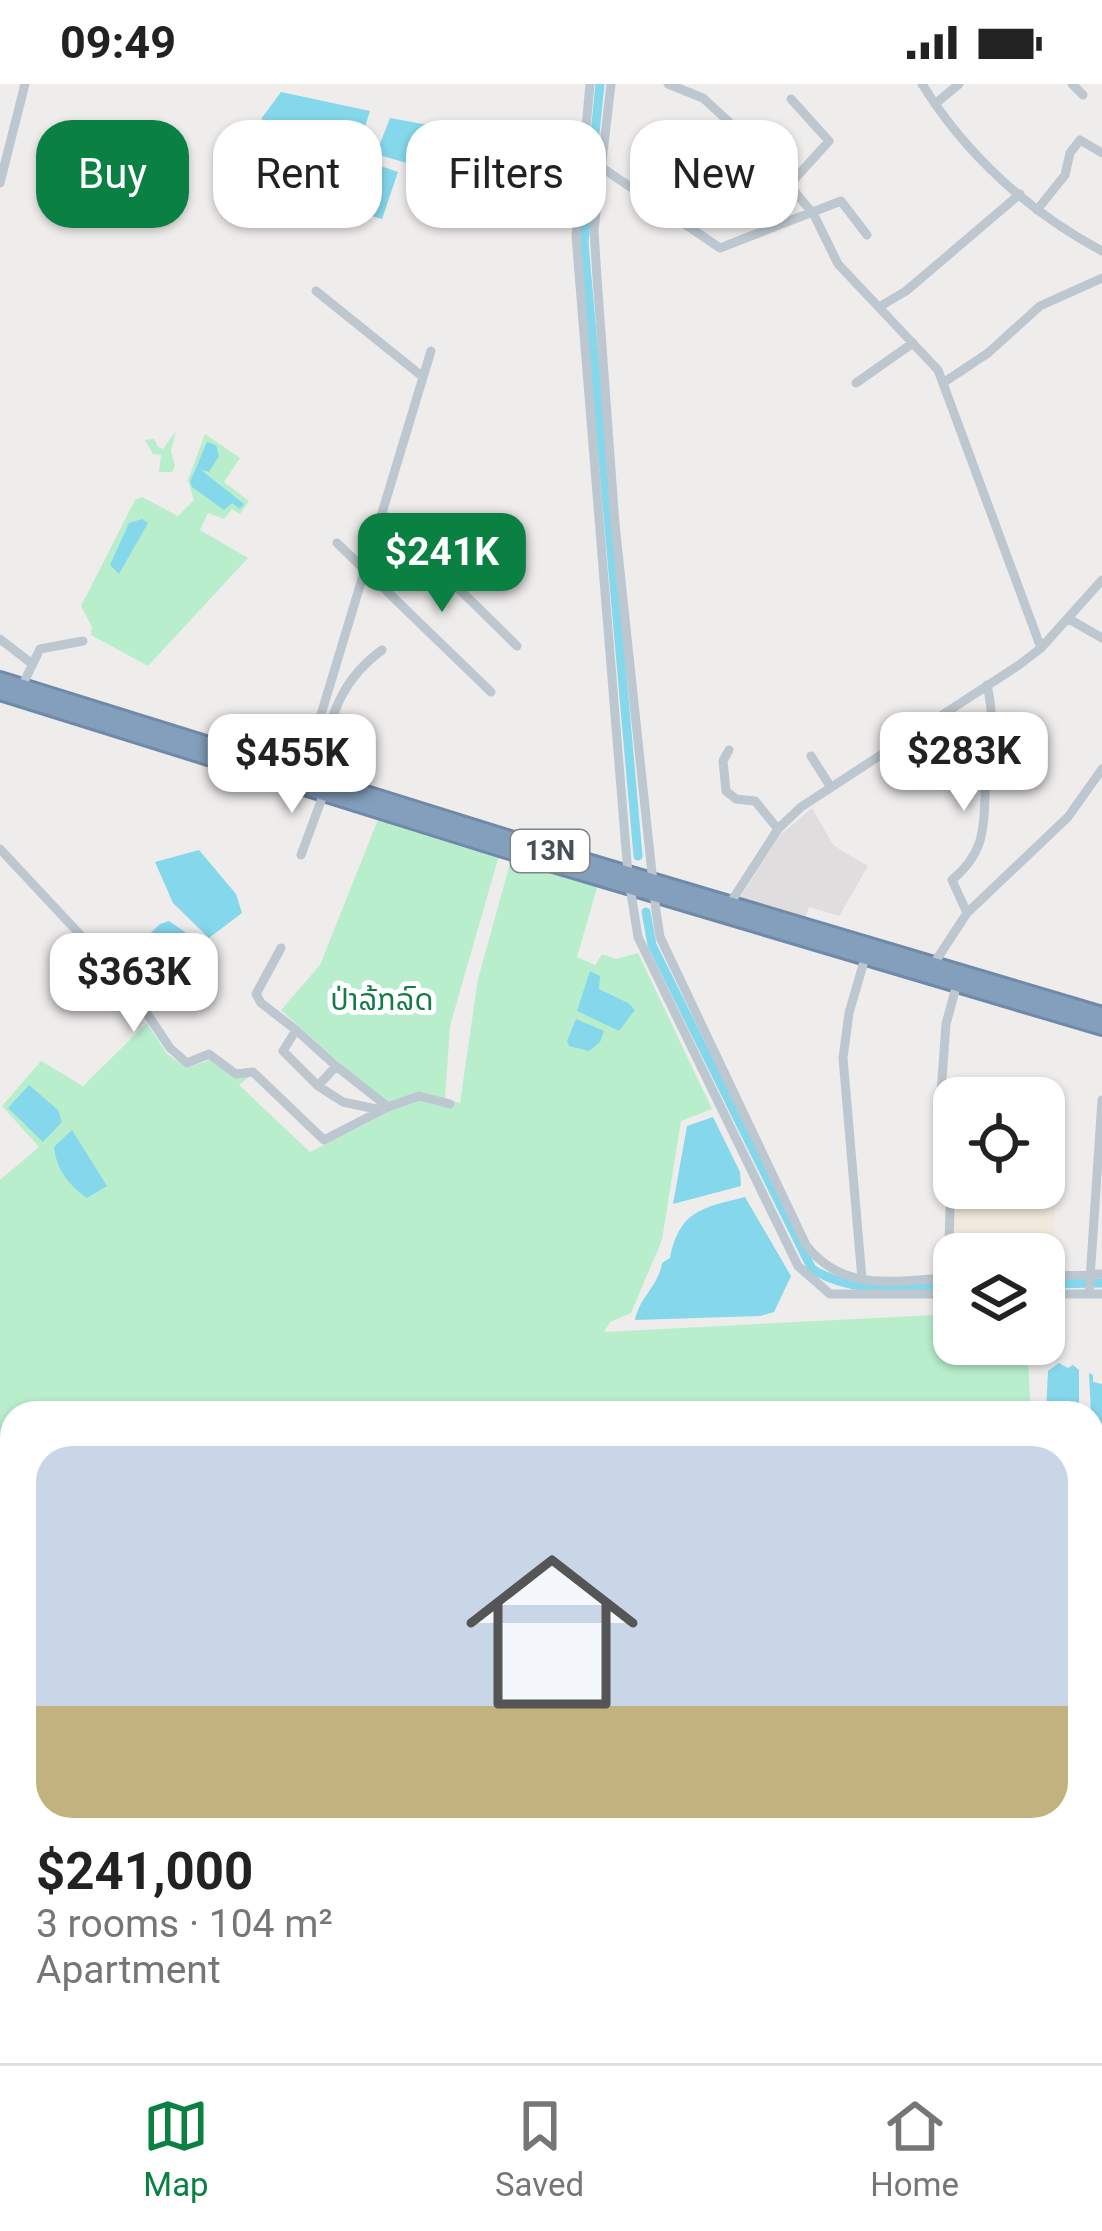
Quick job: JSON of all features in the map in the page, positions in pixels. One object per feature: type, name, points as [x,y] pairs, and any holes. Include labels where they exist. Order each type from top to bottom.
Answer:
[{"type":"highway","name":"13N","points":[[0,680],[629,880]]},
{"type":"highway","name":"13N","points":[[0,692],[325,793],[652,887],[865,958],[1102,1016]]},
{"type":"highway","name":"13N","points":[[652,887],[729,905],[931,971]]},
{"type":"highway","name":"13N","points":[[958,978],[1102,1027]]},
{"type":"street","points":[[0,183],[25,84]]},
{"type":"street","points":[[587,120],[590,84]]},
{"type":"street","points":[[606,126],[611,84]]},
{"type":"street","points":[[668,84],[703,98],[726,120]]},
{"type":"street","points":[[703,98],[707,84]]},
{"type":"street","points":[[922,84],[956,136],[1061,230],[1102,251]]},
{"type":"street","points":[[935,104],[959,84]]},
{"type":"street","points":[[1072,84],[1083,94]]},
{"type":"street","points":[[791,99],[829,141],[798,175]]},
{"type":"street","points":[[1037,210],[1066,175],[1070,153],[1080,140],[1102,153]]},
{"type":"street","points":[[606,170],[720,248],[841,202],[867,235]]},
{"type":"street","points":[[798,192],[838,264],[938,370],[1042,647]]},
{"type":"street","points":[[879,307],[906,291],[1020,194]]},
{"type":"street","points":[[577,228],[629,880],[638,937],[798,1266],[830,1294],[933,1294]]},
{"type":"street","points":[[594,228],[615,524],[660,937],[806,1245],[821,1264],[839,1276],[862,1280],[933,1278]]},
{"type":"street","points":[[944,383],[988,353],[1040,306],[1102,278]]},
{"type":"street","points":[[316,291],[423,377]]},
{"type":"street","points":[[856,383],[913,343]]},
{"type":"street","points":[[308,775],[362,570],[431,351]]},
{"type":"street","points":[[382,513],[517,646]]},
{"type":"street","points":[[337,544],[491,692]]},
{"type":"street","points":[[729,905],[778,829],[830,786],[1042,647],[1102,580]]},
{"type":"street","points":[[1069,619],[1102,638]]},
{"type":"street","points":[[0,639],[31,663]]},
{"type":"street","points":[[22,686],[40,650],[82,641]]},
{"type":"street","points":[[308,775],[339,698],[357,668],[382,650]]},
{"type":"street","points":[[967,913],[952,880],[979,847],[987,820],[994,718],[987,686]]},
{"type":"street","points":[[729,750],[723,761],[726,791],[736,799],[755,801],[778,829]]},
{"type":"street","points":[[811,756],[830,786]]},
{"type":"street","points":[[931,971],[967,913],[1068,817],[1102,769]]},
{"type":"street","points":[[301,855],[325,793]]},
{"type":"street","points":[[0,849],[130,988],[183,1061],[191,1064],[209,1054],[236,1074],[253,1072],[324,1140],[419,1096],[450,1104]]},
{"type":"street","points":[[281,948],[256,994],[261,1003],[385,1109]]},
{"type":"street","points":[[862,1280],[843,1058],[849,1013],[865,958]]},
{"type":"street","points":[[951,1233],[951,1174],[941,1093],[946,1024],[958,978]]},
{"type":"street","points":[[296,1030],[284,1051],[318,1086],[343,1102],[385,1109]]},
{"type":"street","points":[[318,1086],[336,1066]]},
{"type":"street","points":[[1102,1100],[1092,1282],[1102,1294]]},
{"type":"shaded area","points":[[812,808],[834,846],[868,866],[839,916],[809,907],[804,921],[740,898],[779,836]]},
{"type":"green space","points":[[176,431],[171,451],[175,466],[172,472],[159,472],[161,455],[153,454],[145,440],[154,439],[163,449]]},
{"type":"green space","points":[[205,434],[240,458],[224,482],[249,501],[240,514],[232,509],[224,519],[208,513],[200,530],[248,558],[148,666],[91,635],[81,606],[135,500],[142,497],[178,516],[194,500],[188,480]]},
{"type":"green space","name":"ປ່າລ້ກລົດ","points":[[379,817],[500,852],[450,1026],[445,1098],[460,1103],[478,979],[512,856],[599,881],[577,957],[595,965],[602,954],[616,959],[638,953],[712,1109],[681,1121],[662,1240],[631,1313],[610,1322],[604,1332],[933,1315],[933,1365],[1028,1365],[1030,1401],[0,1401],[0,1180],[39,1147],[2,1106],[41,1061],[83,1086],[147,1023],[167,1054],[187,1068],[212,1059],[250,1076],[239,1085],[310,1152],[387,1113],[386,1105],[281,1010],[320,965]]},
{"type":"sand","points":[[954,1209],[1055,1209],[1054,1233],[954,1233]]},
{"type":"water","points":[[281,92],[370,111],[367,120],[261,119]]},
{"type":"water","points":[[390,118],[406,121],[406,163],[382,156]]},
{"type":"water","points":[[382,166],[398,172],[382,219]]},
{"type":"water","points":[[207,442],[216,445],[219,456],[209,472],[201,470],[244,504],[240,509],[232,503],[224,510],[192,487]]},
{"type":"water","points":[[142,519],[148,523],[119,574],[110,565],[129,523]]},
{"type":"water","points":[[199,850],[236,894],[242,913],[209,938],[173,903],[155,862]]},
{"type":"water","points":[[169,921],[188,934],[216,974],[203,1003],[192,1009],[136,947]]},
{"type":"water","points":[[590,971],[600,976],[599,989],[635,1010],[619,1031],[577,1011]]},
{"type":"water","points":[[576,1019],[604,1031],[589,1051],[569,1046]]},
{"type":"water","points":[[29,1085],[58,1110],[62,1122],[43,1142],[8,1108]]},
{"type":"water","points":[[713,1117],[740,1172],[741,1186],[673,1204],[687,1126]]},
{"type":"water","points":[[72,1130],[107,1186],[87,1198],[64,1176],[54,1147]]},
{"type":"water","points":[[745,1197],[791,1276],[774,1312],[635,1320],[687,1221],[705,1208]]},
{"type":"water","points":[[1056,1365],[1079,1370],[1079,1401],[1047,1401],[1048,1371]]},
{"type":"water","points":[[1089,1373],[1093,1382],[1102,1384],[1102,1401],[1090,1401]]},
{"type":"waterway","points":[[600,84],[584,243],[638,856]]},
{"type":"waterway","points":[[646,912],[652,945],[812,1269],[863,1287],[933,1287]]},
{"type":"waterway","points":[[1065,1284],[1102,1283]]}]
